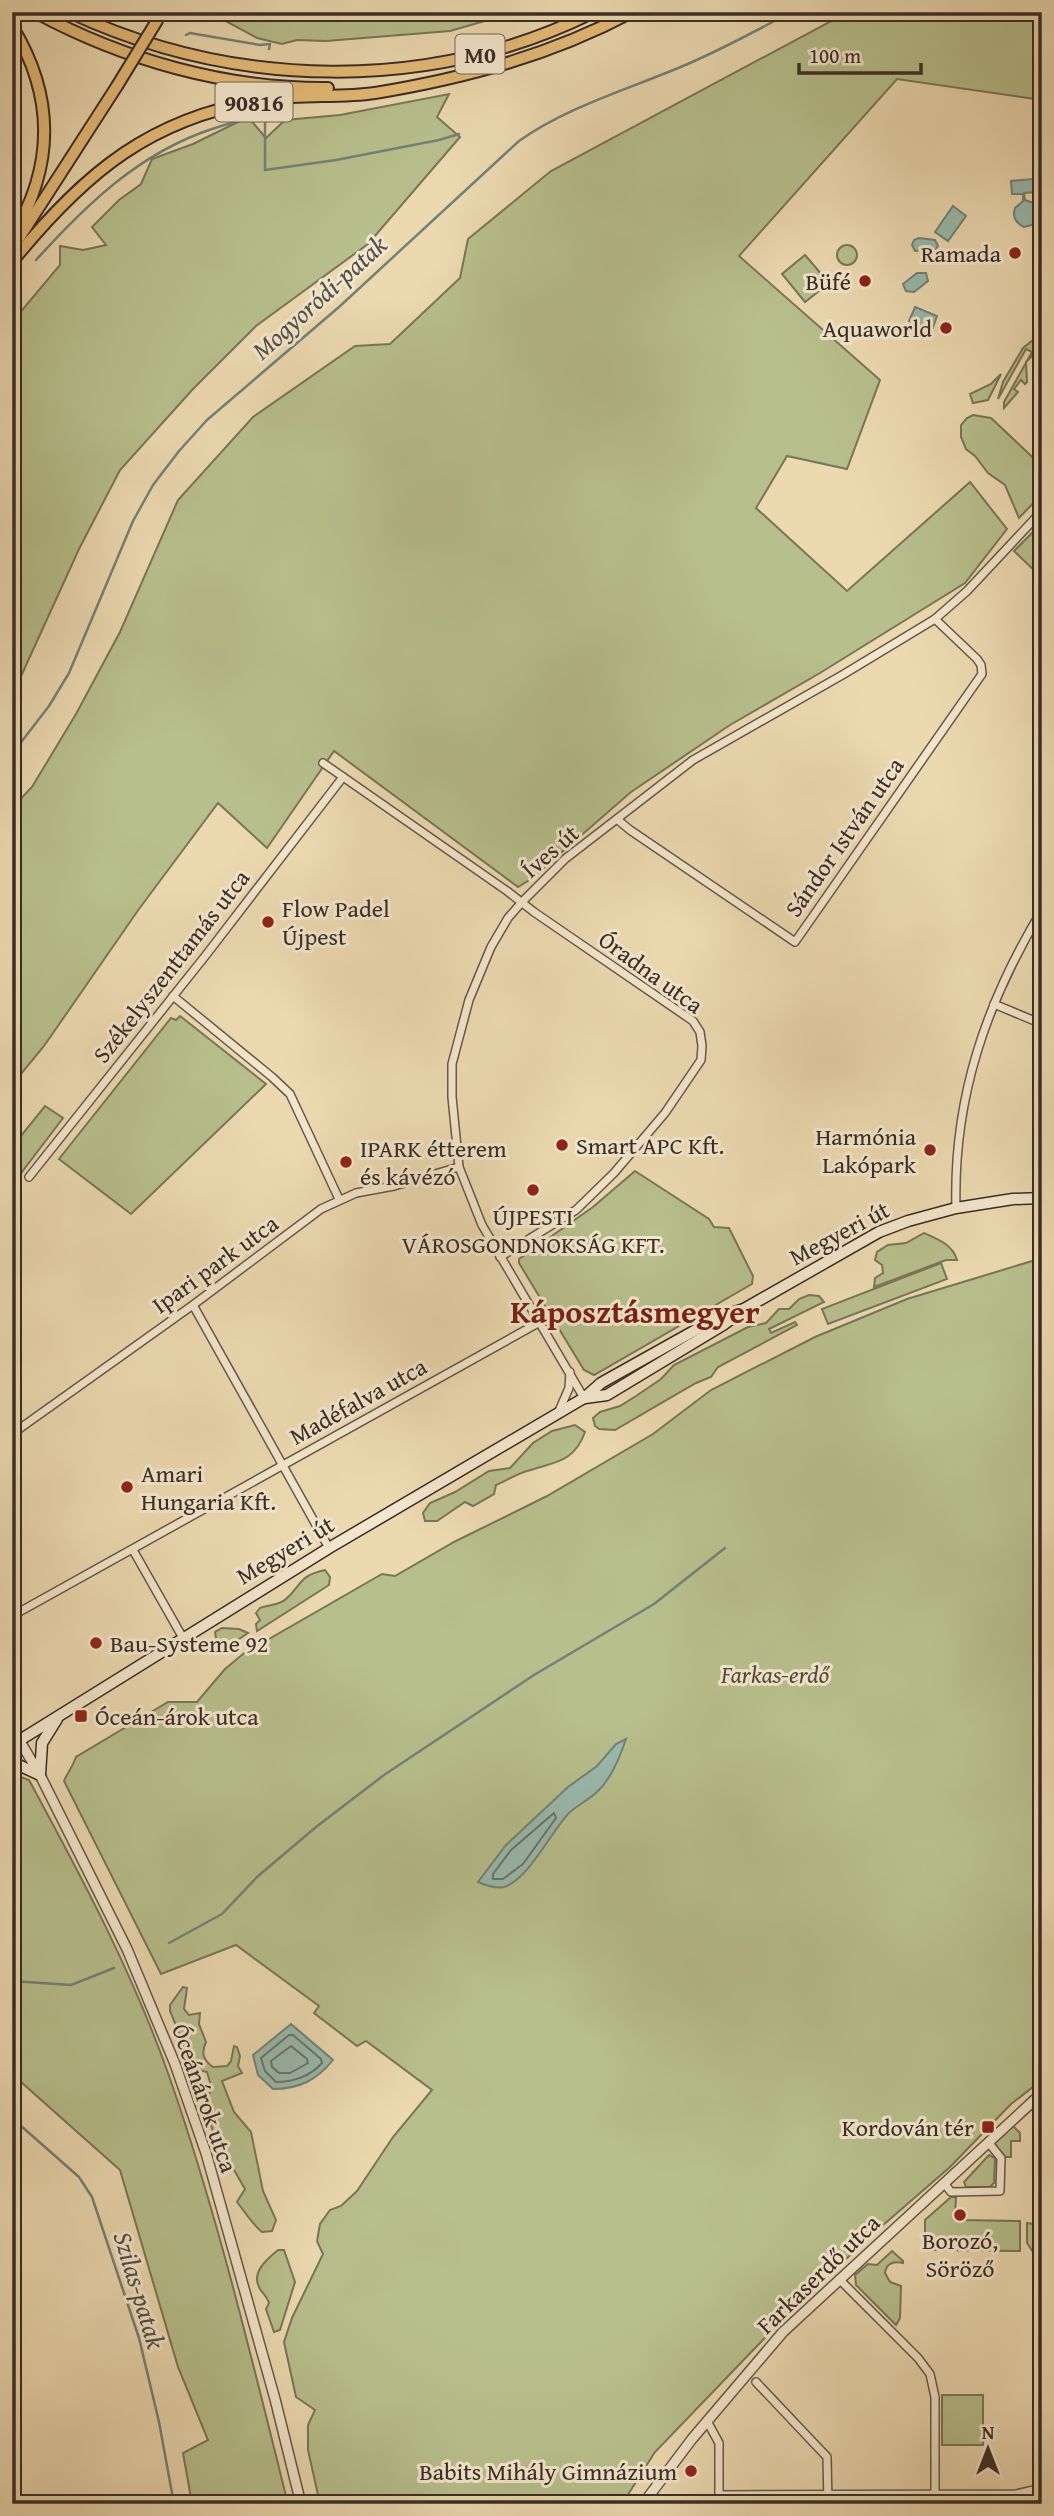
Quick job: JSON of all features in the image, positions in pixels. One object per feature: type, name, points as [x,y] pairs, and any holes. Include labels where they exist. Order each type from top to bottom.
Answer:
[{"type":"highway","name":"M0","points":[[34,12],[74,33],[173,68],[220,78],[316,88],[411,85],[468,75],[574,41],[632,12]]},
{"type":"highway","name":"M0","points":[[69,12],[128,37],[179,53],[254,68],[335,73],[394,69],[475,55],[521,42],[594,12]]},
{"type":"highway","points":[[12,249],[160,15]]},
{"type":"highway","points":[[12,26],[25,47],[37,77],[45,129],[43,154],[35,189],[12,237]]},
{"type":"highway","name":"90816","points":[[12,261],[55,210],[91,177],[128,150],[167,129],[203,114],[243,104],[293,96],[373,93],[411,85]]},
{"type":"main road","name":"Megyeri út","points":[[16,1743],[329,1548],[559,1411],[584,1398],[607,1395],[723,1325],[744,1309],[879,1232],[956,1208],[1013,1199],[1042,1198]]},
{"type":"main road","points":[[12,1762],[40,1775],[42,1743],[55,1721],[65,1712]]},
{"type":"street","name":"Íves út","points":[[584,1398],[481,1225],[459,1167],[452,1097],[452,1064],[478,973],[508,918],[565,859],[693,760],[935,619],[967,591],[1042,511]]},
{"type":"street","name":"Sándor István utca","points":[[618,820],[795,942],[982,674],[976,659],[935,619]]},
{"type":"street","name":"Óradna utca","points":[[323,764],[693,1021],[700,1032],[701,1060],[666,1113],[614,1173],[576,1210],[500,1256]]},
{"type":"street","name":"Székelyszenttamás utca","points":[[29,1177],[344,777]]},
{"type":"street","points":[[956,1208],[957,1158],[963,1102],[974,1060],[994,1004],[1042,910]]},
{"type":"street","points":[[173,996],[289,1094],[340,1199]]},
{"type":"street","points":[[994,1004],[1042,1024]]},
{"type":"street","name":"Ipari park utca","points":[[12,1434],[193,1305],[321,1209],[340,1199],[459,1167]]},
{"type":"street","points":[[193,1305],[329,1548]]},
{"type":"street","name":"Madéfalva utca","points":[[12,1616],[540,1322]]},
{"type":"street","points":[[559,1411],[569,1388],[569,1371]]},
{"type":"street","points":[[132,1550],[183,1638]]},
{"type":"street","name":"Óceánárok utca","points":[[12,1728],[16,1743],[40,1775],[127,1949],[183,2087],[206,2153],[281,2422],[301,2504]]},
{"type":"street","name":"Farkaserdő utca","points":[[643,2504],[707,2421],[783,2332],[1042,2093]]},
{"type":"street","points":[[944,2183],[951,2192],[1000,2191],[1001,2158],[988,2142]]},
{"type":"street","points":[[839,2279],[918,2358],[930,2374],[935,2397],[935,2504]]},
{"type":"street","points":[[756,2382],[827,2457],[828,2504]]},
{"type":"street","points":[[707,2421],[719,2443],[719,2500],[828,2493],[1024,2493],[1042,2488]]},
{"type":"green space","points":[[209,12],[516,12],[450,31],[326,41],[297,40],[282,44],[257,38]]},
{"type":"green space","points":[[848,12],[1042,12],[1042,100],[897,79],[739,256],[880,380],[847,469],[787,456],[756,508],[847,591],[970,482],[1007,529],[965,583],[730,725],[631,792],[531,879],[518,887],[334,751],[267,848],[218,803],[139,909],[44,1046],[12,1085],[12,808],[32,787],[76,714],[120,632],[178,500],[253,417],[355,346],[390,344],[460,278],[468,239],[551,171]]},
{"type":"green space","points":[[12,66],[18,122],[12,148]]},
{"type":"green space","points":[[449,94],[437,117],[460,137],[368,244],[256,326],[193,389],[120,470],[79,549],[12,696],[12,322],[60,265],[60,246],[83,250],[106,245],[92,227],[119,200],[141,184],[152,159],[193,144],[248,117],[266,138],[285,120],[340,115]]},
{"type":"green space","points":[[843,245],[851,245],[857,255],[851,265],[843,265],[837,259],[837,251]]},
{"type":"green space","points":[[805,255],[829,283],[805,302],[782,274]]},
{"type":"green space","points":[[1042,333],[1042,346],[1027,361],[1032,352],[1026,349],[998,399],[1003,382],[1023,348]]},
{"type":"green space","points":[[1026,363],[1027,382],[1025,384],[1021,380],[1014,389],[1018,392],[1004,408],[1004,402]]},
{"type":"green space","points":[[1001,374],[988,400],[973,403],[970,394],[991,384]]},
{"type":"green space","points":[[973,415],[991,418],[1042,466],[1042,494],[1019,518],[1005,485],[988,473],[966,449],[961,437],[961,425]]},
{"type":"green space","points":[[1042,523],[1042,578],[1014,551]]},
{"type":"green space","points":[[180,1016],[266,1084],[131,1214],[59,1159],[171,1018],[176,1020]]},
{"type":"green space","points":[[45,1106],[63,1118],[12,1185],[12,1147]]},
{"type":"green space","points":[[635,1171],[709,1219],[714,1227],[729,1228],[753,1276],[752,1284],[594,1375],[584,1370],[519,1259],[593,1207]]},
{"type":"green space","points":[[924,1233],[948,1246],[957,1260],[946,1260],[874,1287],[875,1278],[883,1273],[882,1265],[875,1260],[877,1252],[888,1245],[906,1243]]},
{"type":"green space","name":"Farkas-erdő","points":[[1042,1258],[1042,2080],[1011,2104],[950,2167],[867,2239],[783,2319],[655,2452],[622,2504],[320,2504],[308,2450],[308,2425],[315,2410],[296,2397],[284,2342],[292,2318],[323,2254],[317,2241],[320,2224],[330,2210],[341,2206],[357,2191],[393,2137],[432,2090],[366,2041],[357,2046],[314,2013],[319,2006],[236,1945],[161,1974],[64,1781],[76,1757],[168,1702],[197,1702],[225,1669],[243,1654],[382,1574],[395,1576],[454,1542],[547,1496],[653,1434],[711,1390],[815,1337],[907,1299]]},
{"type":"green space","points":[[941,1263],[947,1279],[828,1324],[822,1309]]},
{"type":"green space","points":[[809,1295],[819,1296],[824,1302],[769,1329],[771,1333],[795,1322],[797,1325],[718,1367],[711,1377],[615,1430],[599,1429],[595,1426],[593,1418],[600,1412],[620,1406],[636,1396],[661,1379],[674,1365],[748,1327],[766,1323],[779,1309],[789,1309],[799,1299]]},
{"type":"green space","points":[[575,1425],[585,1432],[569,1456],[496,1485],[494,1494],[473,1506],[465,1502],[437,1521],[425,1521],[423,1513],[430,1503],[455,1492],[489,1471],[510,1468],[533,1443],[552,1431]]},
{"type":"green space","points":[[325,1570],[330,1577],[329,1585],[257,1631],[256,1624],[260,1620],[256,1613],[260,1608],[283,1601],[305,1578]]},
{"type":"green space","points":[[222,1628],[239,1629],[248,1633],[223,1650],[217,1645],[215,1632]]},
{"type":"green space","points":[[12,1774],[29,1780],[68,1852],[105,1925],[155,2038],[187,2129],[219,2235],[288,2504],[192,2504],[183,2453],[208,2440],[178,2367],[120,2170],[12,2074]]},
{"type":"green space","points":[[183,1987],[187,1988],[184,2009],[189,2015],[200,2013],[199,2024],[206,2042],[203,2053],[207,2062],[213,2067],[227,2066],[231,2061],[234,2046],[237,2047],[240,2056],[238,2066],[242,2073],[222,2081],[234,2112],[251,2132],[263,2191],[276,2220],[272,2231],[262,2232],[237,2202],[245,2189],[234,2170],[230,2169],[226,2148],[214,2135],[204,2103],[212,2089],[207,2072],[194,2069],[170,2011],[170,2005]]},
{"type":"green space","points":[[1012,2125],[1020,2133],[1020,2141],[1011,2141],[1011,2157],[1003,2157],[994,2142]]},
{"type":"green space","points":[[989,2155],[995,2158],[994,2183],[990,2187],[966,2187],[964,2182]]},
{"type":"green space","points":[[1034,2156],[1042,2163],[1042,2215],[1034,2213]]},
{"type":"green space","points":[[951,2197],[956,2197],[955,2216],[960,2220],[1020,2221],[1020,2251],[925,2250],[925,2220]]},
{"type":"green space","points":[[1027,2223],[1040,2225],[1042,2243],[1033,2252],[1027,2243]]},
{"type":"green space","points":[[278,2250],[284,2250],[295,2282],[280,2330],[274,2332],[266,2309],[269,2303],[257,2283],[257,2277],[261,2267]]},
{"type":"green space","points":[[892,2251],[903,2261],[889,2265],[885,2273],[890,2282],[901,2286],[900,2318],[896,2325],[856,2285],[855,2275],[868,2264],[877,2265]]},
{"type":"green space","points":[[1036,2273],[1042,2273],[1042,2343],[1040,2326],[1035,2326]]},
{"type":"green space","points":[[942,2395],[983,2395],[983,2445],[942,2445]]},
{"type":"water","points":[[1033,179],[1035,192],[1024,193],[1025,200],[1037,204],[1040,216],[1036,224],[1024,227],[1014,217],[1015,208],[1023,201],[1023,194],[1012,194],[1011,181]]},
{"type":"water","points":[[953,206],[966,216],[948,241],[935,232]]},
{"type":"water","points":[[914,240],[935,240],[938,246],[935,251],[915,251],[912,245]]},
{"type":"water","points":[[917,273],[926,273],[928,281],[914,292],[906,291],[903,284]]},
{"type":"water","points":[[915,307],[937,316],[932,330],[909,321]]},
{"type":"water","points":[[626,1739],[615,1767],[603,1786],[568,1814],[522,1875],[504,1887],[478,1882],[506,1845],[568,1787],[597,1766],[616,1744]]},
{"type":"water","points":[[291,2024],[333,2060],[321,2073],[307,2082],[273,2089],[258,2075],[253,2055]]},
{"type":"waterway","name":"Mogyoródi-patak","points":[[12,754],[49,706],[69,673],[133,521],[153,485],[207,420],[339,307],[519,141],[559,117],[703,57],[791,12]]},
{"type":"waterway","points":[[186,35],[190,33],[260,45],[270,44],[269,49]]},
{"type":"waterway","points":[[36,260],[94,201],[137,166],[186,139],[225,125],[265,118],[265,170],[336,160],[459,134]]},
{"type":"waterway","points":[[169,1943],[222,1914],[257,1877],[384,1775],[534,1675],[654,1604],[725,1548]]},
{"type":"waterway","points":[[12,1981],[71,1985],[114,1968]]},
{"type":"waterway","name":"Szilas-patak","points":[[12,2118],[79,2177],[92,2197],[139,2338],[159,2422],[174,2504]]},
{"type":"place","name":"Ramada","points":[[1015,253]]},
{"type":"place","name":"Büfé","points":[[865,281]]},
{"type":"place","name":"Aquaworld","points":[[946,328]]},
{"type":"place","name":"Flow Padel Újpest","points":[[268,922]]},
{"type":"place","name":"Smart APC Kft.","points":[[562,1145]]},
{"type":"place","name":"Harmónia Lakópark","points":[[930,1150]]},
{"type":"place","name":"IPARK étterem és kávézó","points":[[346,1162]]},
{"type":"place","name":"ÚJPESTI VÁROSGONDNOKSÁG KFT.","points":[[533,1190]]},
{"type":"place","name":"Amari Hungaria Kft.","points":[[127,1487]]},
{"type":"place","name":"Bau-Systeme 92","points":[[96,1643]]},
{"type":"place","name":"Óceán-árok utca","points":[[81,1716]]},
{"type":"place","name":"Kordován tér","points":[[988,2127]]},
{"type":"place","name":"Borozó, Söröző","points":[[960,2215]]},
{"type":"place","name":"Babits Mihály Gimnázium","points":[[691,2471]]},
{"type":"district","name":"Káposztásmegyer","points":[[635,1311]]}]
